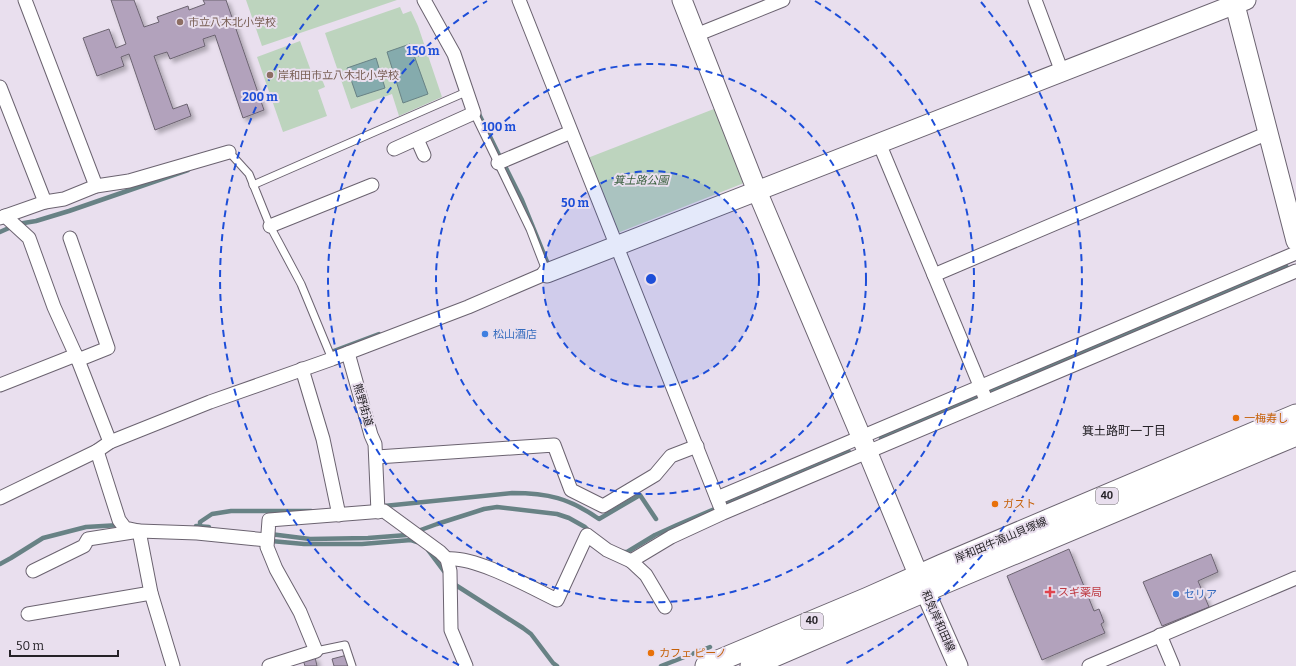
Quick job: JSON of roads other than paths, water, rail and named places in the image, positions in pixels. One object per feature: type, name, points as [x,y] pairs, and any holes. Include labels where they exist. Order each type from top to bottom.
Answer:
[{"type":"main road","name":"岸和田牛滝山貝塚線","points":[[751,666],[922,584],[1296,415]]},
{"type":"main road","name":"岸和田牛滝山貝塚線","points":[[706,666],[868,598],[922,584],[1296,436]]},
{"type":"street","points":[[25,0],[96,186]]},
{"type":"street","points":[[394,149],[474,113],[454,54],[424,0]]},
{"type":"street","points":[[518,0],[720,506]]},
{"type":"street","name":"和気岸和田線","points":[[682,0],[757,191],[958,666]]},
{"type":"street","points":[[696,35],[783,0]]},
{"type":"street","points":[[1035,0],[1062,72]]},
{"type":"street","points":[[0,498],[97,451],[110,442],[210,402],[348,353],[548,273],[1240,2],[1268,133],[1296,241]]},
{"type":"street","points":[[0,87],[45,202]]},
{"type":"street","points":[[498,163],[571,132]]},
{"type":"street","points":[[934,275],[1268,133]]},
{"type":"street","points":[[417,139],[424,155]]},
{"type":"street","points":[[879,143],[984,395]]},
{"type":"street","points":[[2,217],[45,202],[64,199],[96,186],[129,181],[229,152]]},
{"type":"street","points":[[270,226],[372,185]]},
{"type":"street","points":[[2,217],[29,238],[54,307],[110,442]]},
{"type":"street","points":[[0,385],[76,357],[108,348],[70,238]]},
{"type":"street","points":[[984,395],[1296,253]]},
{"type":"street","points":[[631,561],[720,506],[984,395],[1296,271]]},
{"type":"street","name":"熊野街道","points":[[348,353],[371,435],[375,444],[377,458],[378,512]]},
{"type":"street","points":[[302,369],[323,439],[339,515]]},
{"type":"street","points":[[377,458],[554,445],[571,490],[604,506],[656,475],[671,456],[697,446]]},
{"type":"street","points":[[97,451],[122,524],[139,531]]},
{"type":"street","points":[[269,666],[316,650],[300,612],[276,569],[267,547],[269,520],[384,512],[440,552],[447,560],[450,571],[451,630],[466,666]]},
{"type":"street","points":[[33,571],[84,546],[88,538],[139,531],[268,536]]},
{"type":"street","points":[[139,531],[151,593],[172,666]]},
{"type":"street","points":[[447,560],[455,558],[489,568],[557,600],[587,535],[607,550],[631,561],[646,575],[665,607]]},
{"type":"street","points":[[1089,666],[1296,578]]},
{"type":"street","points":[[28,614],[151,593]]},
{"type":"street","points":[[1160,635],[1173,666]]},
{"type":"lane","points":[[253,185],[466,92]]},
{"type":"lane","points":[[474,113],[530,228],[548,273]]},
{"type":"lane","points":[[229,152],[248,174],[270,226],[301,284],[332,359]]},
{"type":"lane","points":[[316,650],[345,645],[352,666]]},
{"type":"waterway","points":[[477,110],[499,155]]},
{"type":"waterway","points":[[505,166],[522,200],[548,264]]},
{"type":"waterway","points":[[0,232],[18,224],[36,221],[69,211],[188,170]]},
{"type":"waterway","points":[[881,438],[1286,266]]},
{"type":"waterway","points":[[331,352],[379,334]]},
{"type":"waterway","points":[[621,552],[627,552],[655,535],[677,525],[849,452]]},
{"type":"waterway","points":[[384,506],[525,493],[558,498],[578,506],[599,519],[640,495],[656,519]]},
{"type":"waterway","points":[[270,534],[310,539],[368,538],[407,535],[484,509],[497,507],[557,514],[569,518],[585,527],[590,532]]},
{"type":"waterway","points":[[200,526],[200,522],[212,514],[231,511],[311,511]]},
{"type":"waterway","points":[[0,564],[43,538],[86,527],[120,525]]},
{"type":"waterway","points":[[196,526],[209,527]]},
{"type":"waterway","points":[[271,541],[304,544],[362,544],[411,540],[417,542]]},
{"type":"waterway","points":[[428,550],[446,574]]},
{"type":"waterway","points":[[454,584],[531,634],[553,663],[557,666]]},
{"type":"waterway","points":[[661,666],[710,647]]},
{"type":"place","name":"市立八木北小学校","points":[[180,22]]},
{"type":"place","name":"岸和田市立八木北小学校","points":[[270,75]]},
{"type":"place","name":"松山酒店","points":[[485,334]]},
{"type":"place","name":"一梅寿し","points":[[1236,418]]},
{"type":"place","name":"ガスト","points":[[995,504]]},
{"type":"place","name":"スギ薬局","points":[[1050,592]]},
{"type":"place","name":"セリア","points":[[1176,594]]},
{"type":"place","name":"カフェ ピーノ","points":[[651,653]]},
{"type":"district","name":"箕土路町一丁目","points":[[1124,431]]},
{"type":"park label","name":"箕土路公園","points":[[641,180]]}]
